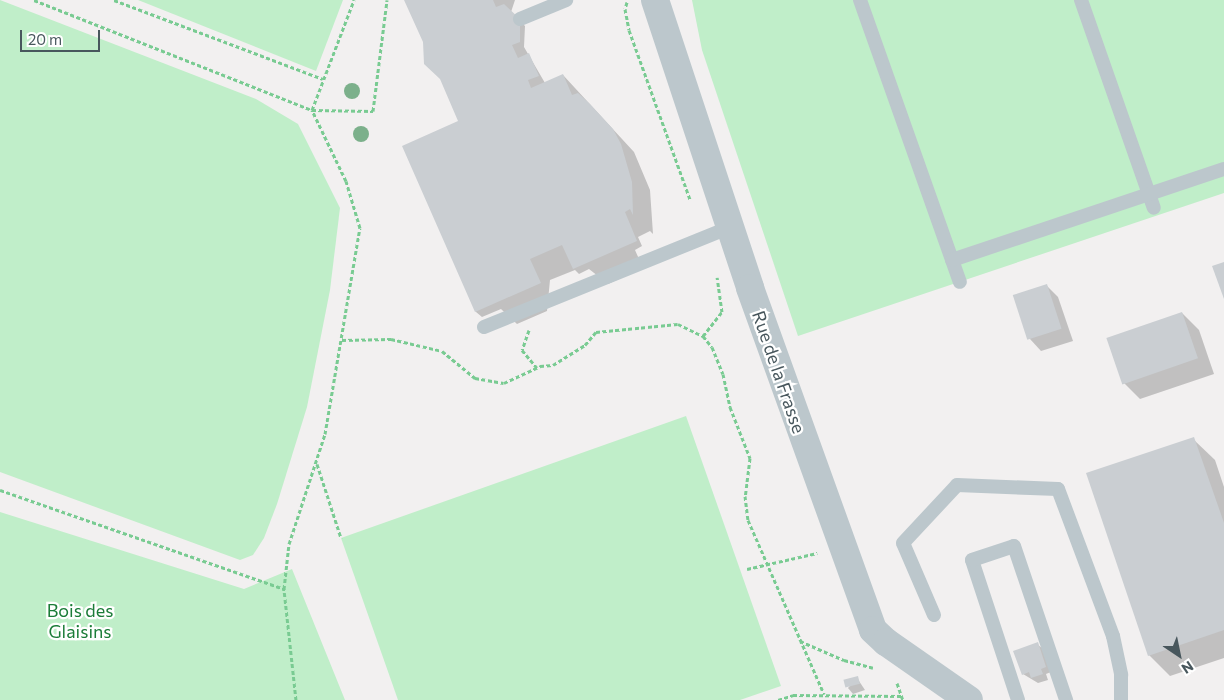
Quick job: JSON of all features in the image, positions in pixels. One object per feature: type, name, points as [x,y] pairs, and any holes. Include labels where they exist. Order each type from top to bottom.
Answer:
[{"type":"street","name":"Rue de la Frasse","points":[[655,0],[730,227],[841,547],[874,630],[886,642],[969,700]]},
{"type":"lane","points":[[520,19],[566,0]]},
{"type":"lane","points":[[860,0],[960,282]]},
{"type":"lane","points":[[1081,0],[1151,201]]},
{"type":"lane","points":[[952,260],[1151,201],[1224,169]]},
{"type":"lane","points":[[484,327],[730,227]]},
{"type":"lane","points":[[934,615],[903,542],[957,485],[1058,489],[1113,636],[1122,675],[1121,700]]},
{"type":"lane","points":[[1018,700],[972,560],[1014,546],[1066,700]]},
{"type":"path","points":[[34,0],[312,110],[374,111],[387,0]]},
{"type":"path","points":[[114,0],[323,80]]},
{"type":"path","points":[[296,700],[284,589],[289,544],[317,464],[342,340],[360,228],[346,181],[312,110],[354,0]]},
{"type":"path","points":[[628,0],[625,9],[629,30],[648,76],[687,194],[692,200]]},
{"type":"path","points":[[703,336],[722,312],[717,267]]},
{"type":"path","points":[[537,368],[522,350],[538,306]]},
{"type":"path","points":[[342,340],[391,339],[442,351],[475,378],[504,383],[537,368],[553,365],[585,345],[596,332],[678,324],[703,336],[712,347],[723,374],[730,407],[750,458],[745,496],[748,520],[824,694]]},
{"type":"path","points":[[317,464],[341,538]]},
{"type":"path","points":[[0,490],[284,589]]},
{"type":"path","points":[[747,569],[841,547]]},
{"type":"path","points":[[799,640],[844,660],[877,669]]},
{"type":"path","points":[[778,700],[793,695],[824,694],[902,696]]},
{"type":"green space","points":[[0,0],[256,99],[298,124],[340,208],[330,290],[307,407],[277,504],[264,538],[253,555],[240,560],[0,472]]},
{"type":"green space","points":[[138,0],[343,0],[316,71]]},
{"type":"green space","points":[[692,0],[1224,0],[1224,193],[798,336],[702,50]]},
{"type":"green space","points":[[686,416],[781,686],[740,700],[398,700],[341,538]]},
{"type":"green space","name":"Bois des Glaisins","points":[[0,512],[244,589],[292,569],[345,700],[0,700]]},
{"type":"building","points":[[404,0],[493,0],[496,7],[504,4],[520,19],[520,42],[512,45],[518,58],[529,53],[539,76],[528,80],[531,88],[563,74],[572,95],[578,93],[590,104],[613,129],[621,144],[632,182],[633,215],[630,209],[625,212],[637,241],[573,269],[562,245],[530,259],[541,283],[475,312],[402,146],[458,121],[440,79],[424,64],[423,42]]},
{"type":"building","points":[[1224,262],[1224,299],[1212,266]]},
{"type":"building","points":[[1047,284],[1062,329],[1027,340],[1013,295]]},
{"type":"building","points":[[1182,312],[1198,358],[1122,384],[1106,338]]},
{"type":"building","points":[[1194,437],[1224,523],[1224,630],[1148,656],[1086,473]]},
{"type":"building","points":[[1038,642],[1046,667],[1041,669],[1043,674],[1031,678],[1029,672],[1022,675],[1013,651]]},
{"type":"building","points":[[858,676],[860,684],[845,687],[843,680]]}]
